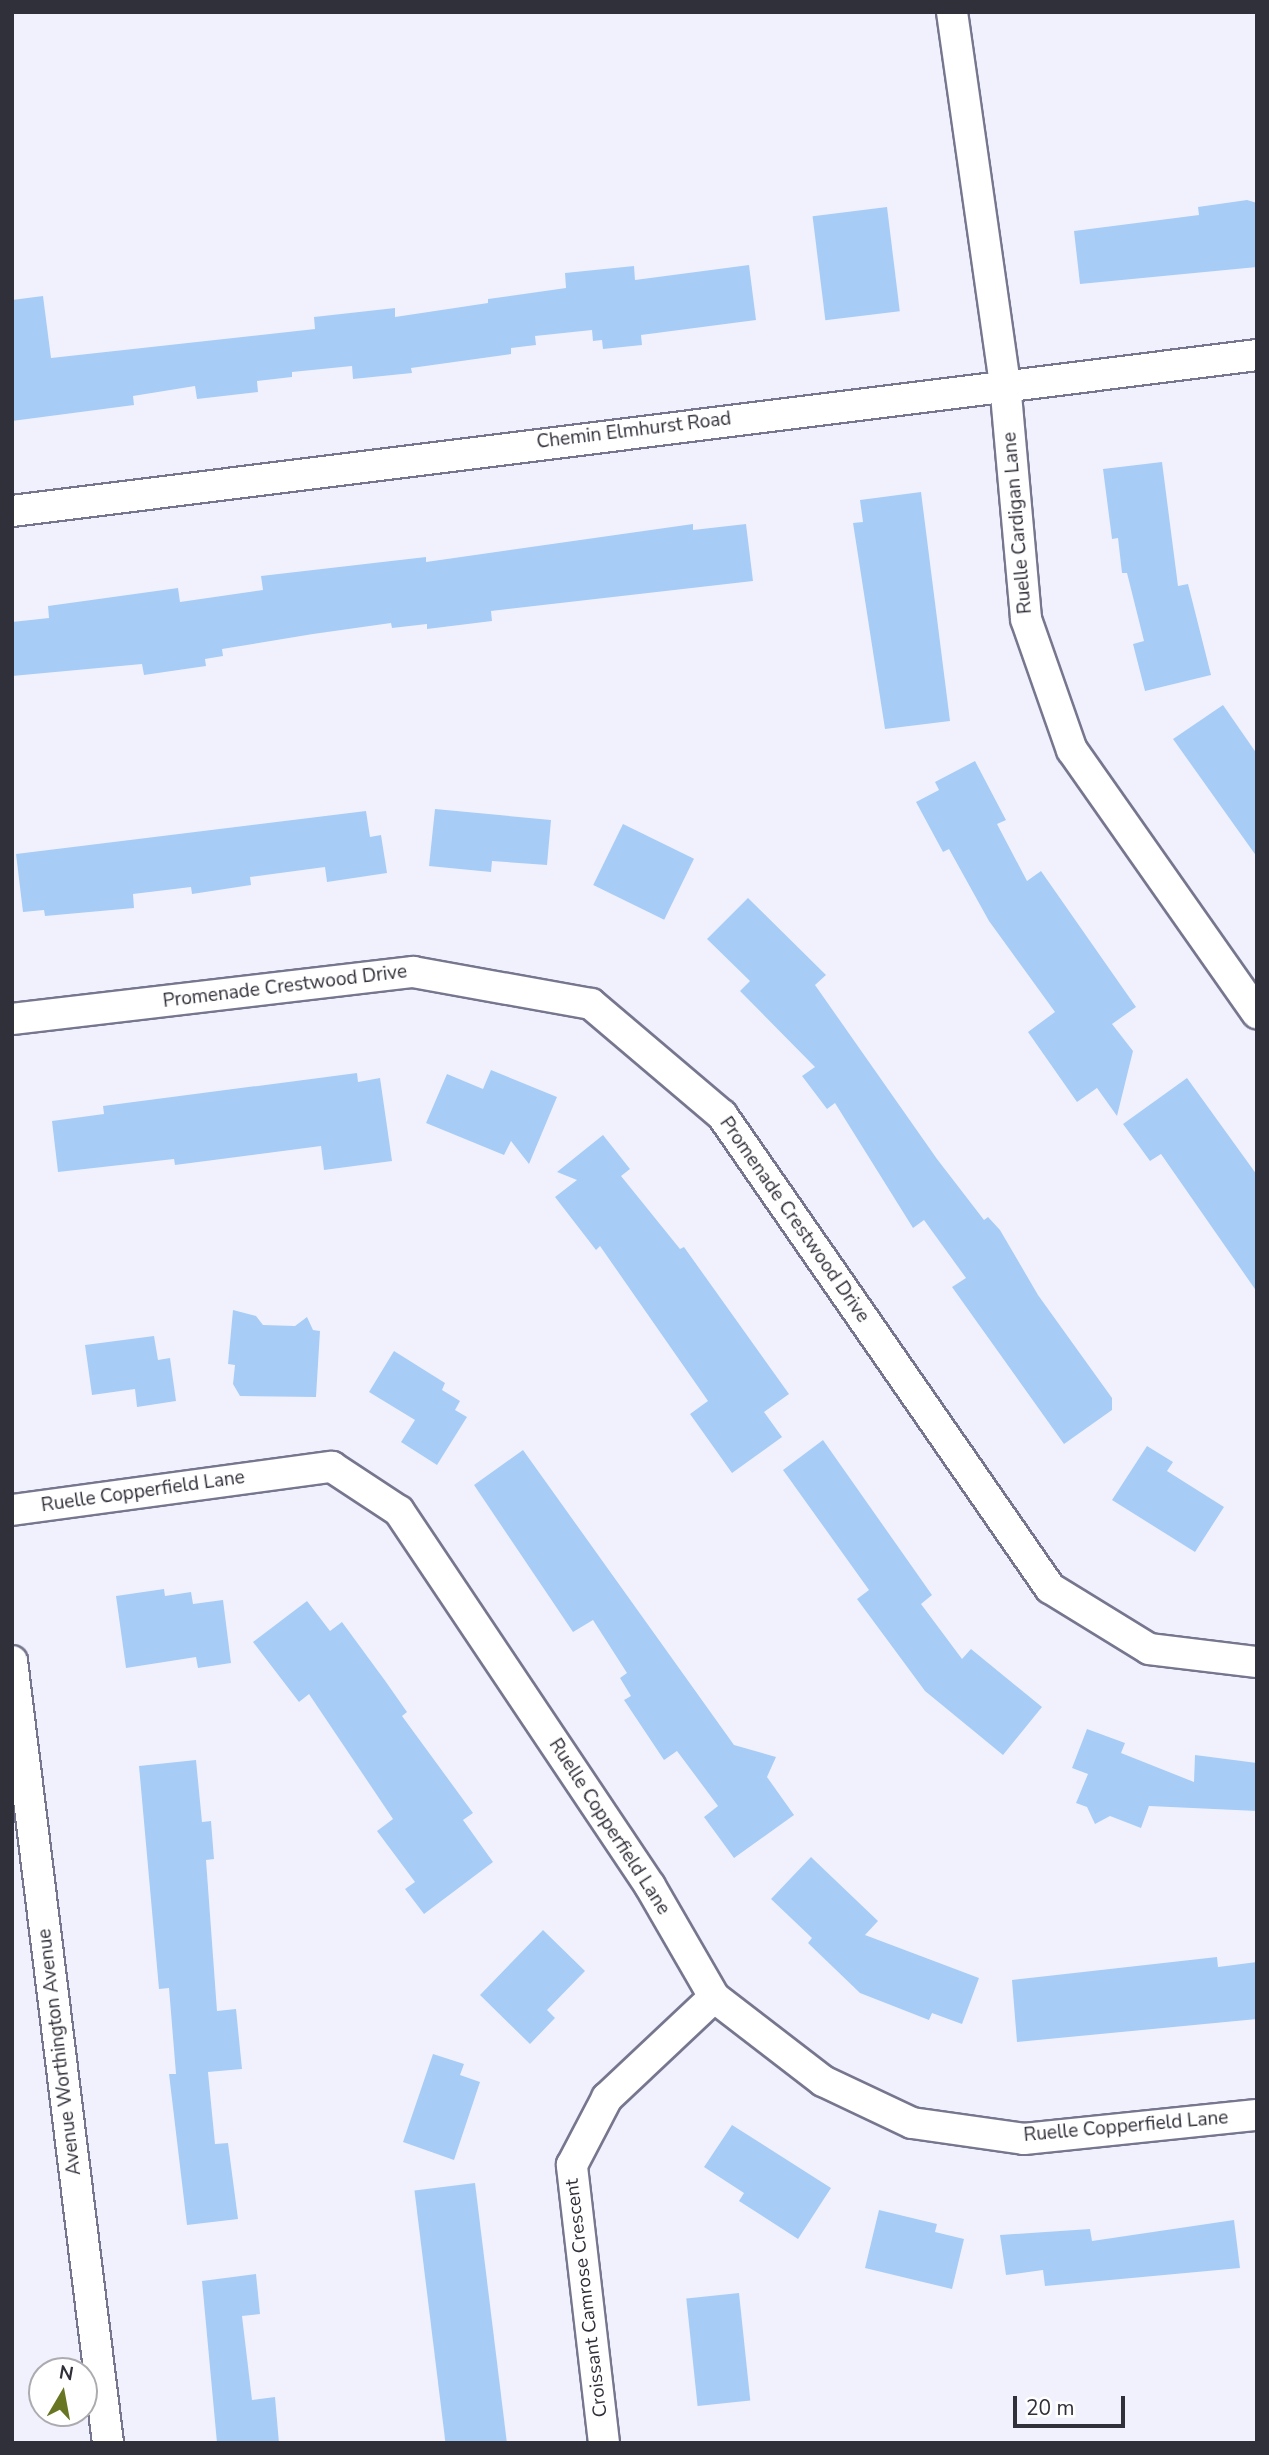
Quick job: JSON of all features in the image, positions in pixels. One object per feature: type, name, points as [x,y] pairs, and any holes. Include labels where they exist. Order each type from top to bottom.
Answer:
[{"type":"street","name":"Ruelle Cardigan Lane","points":[[952,12],[1005,383],[1026,620],[1072,750],[1257,1013]]},
{"type":"street","name":"Chemin Elmhurst Road","points":[[12,511],[1005,383],[1257,355]]},
{"type":"street","name":"Promenade Crestwood Drive","points":[[12,1019],[414,972],[591,1004],[722,1115],[1050,1588],[1149,1649],[1257,1662]]},
{"type":"street","name":"Ruelle Copperfield Lane","points":[[12,1510],[332,1466],[399,1511],[650,1886],[714,1997],[823,2081],[912,2123],[1024,2138],[1257,2115]]},
{"type":"street","name":"Avenue Worthington Avenue","points":[[12,1661],[108,2443]]},
{"type":"street","name":"Croissant Camrose Crescent","points":[[604,2443],[572,2165],[607,2098],[714,1997]]},
{"type":"building","points":[[1247,200],[1257,203],[1257,267],[1080,284],[1074,231],[1199,215],[1198,207]]},
{"type":"building","points":[[887,207],[900,311],[825,320],[813,216]]},
{"type":"building","points":[[749,265],[756,320],[641,335],[642,345],[603,349],[602,340],[593,341],[592,330],[535,336],[536,345],[511,348],[511,354],[411,368],[412,373],[353,379],[352,366],[292,372],[292,377],[257,381],[258,392],[197,399],[195,386],[133,396],[134,405],[12,421],[12,300],[43,296],[51,358],[315,329],[314,317],[395,308],[395,317],[488,303],[488,299],[566,288],[565,273],[634,266],[635,280]]},
{"type":"building","points":[[1162,462],[1178,586],[1188,584],[1211,675],[1145,691],[1133,644],[1144,641],[1127,573],[1122,573],[1118,538],[1112,539],[1103,469]]},
{"type":"building","points":[[921,492],[950,721],[885,729],[853,523],[863,522],[860,500]]},
{"type":"building","points":[[693,524],[693,530],[746,524],[753,581],[491,611],[492,621],[427,629],[427,624],[392,628],[391,623],[313,634],[222,649],[223,656],[205,659],[206,666],[144,675],[142,664],[12,676],[12,622],[49,618],[48,606],[178,588],[180,602],[263,590],[261,576],[426,557],[426,562]]},
{"type":"building","points":[[1223,705],[1257,754],[1257,857],[1173,739]]},
{"type":"building","points":[[975,761],[1006,820],[997,824],[1027,881],[1041,871],[1136,1007],[1112,1024],[1133,1051],[1117,1116],[1097,1088],[1077,1102],[1028,1032],[1055,1012],[989,921],[949,849],[943,852],[916,802],[939,790],[935,782]]},
{"type":"building","points":[[435,809],[551,820],[547,865],[492,861],[491,872],[429,866]]},
{"type":"building","points":[[366,811],[370,837],[381,835],[387,873],[327,882],[325,867],[250,877],[251,885],[192,894],[191,887],[133,894],[134,908],[45,916],[44,910],[23,912],[16,854]]},
{"type":"building","points":[[623,824],[694,859],[664,920],[593,885]]},
{"type":"building","points":[[748,898],[826,975],[815,985],[937,1159],[984,1220],[988,1217],[1000,1230],[1038,1295],[1112,1398],[1112,1410],[1064,1444],[952,1287],[966,1278],[924,1220],[913,1228],[835,1103],[827,1109],[802,1076],[815,1067],[740,991],[750,981],[707,939]]},
{"type":"building","points":[[491,1070],[557,1097],[529,1164],[511,1141],[504,1155],[426,1123],[447,1074],[483,1089]]},
{"type":"building","points":[[357,1073],[358,1082],[380,1078],[392,1161],[324,1170],[321,1146],[175,1165],[174,1159],[58,1172],[52,1121],[104,1114],[103,1106]]},
{"type":"building","points":[[1187,1078],[1257,1175],[1257,1292],[1161,1154],[1150,1161],[1123,1124]]},
{"type":"building","points":[[603,1135],[630,1169],[621,1176],[680,1249],[684,1247],[789,1394],[764,1412],[782,1437],[732,1473],[690,1414],[708,1401],[600,1246],[596,1250],[555,1197],[577,1180],[557,1172]]},
{"type":"building","points":[[233,1310],[256,1316],[263,1325],[295,1326],[307,1317],[313,1330],[320,1331],[316,1397],[240,1396],[233,1384],[235,1365],[228,1364]]},
{"type":"building","points":[[154,1336],[158,1360],[170,1358],[176,1401],[137,1407],[135,1389],[92,1395],[85,1345]]},
{"type":"building","points":[[394,1351],[445,1383],[442,1390],[460,1401],[455,1410],[467,1417],[437,1465],[401,1442],[415,1420],[369,1392]]},
{"type":"building","points":[[823,1440],[932,1595],[921,1604],[962,1659],[971,1649],[1042,1707],[1003,1755],[925,1691],[857,1599],[869,1590],[783,1470]]},
{"type":"building","points":[[1147,1446],[1173,1462],[1167,1471],[1224,1507],[1195,1552],[1112,1500]]},
{"type":"building","points":[[523,1450],[734,1745],[776,1757],[767,1777],[794,1815],[734,1858],[704,1817],[718,1806],[677,1751],[664,1760],[624,1700],[631,1696],[620,1678],[627,1673],[593,1620],[573,1632],[474,1485]]},
{"type":"building","points":[[164,1589],[165,1596],[191,1592],[193,1604],[223,1600],[231,1663],[198,1668],[196,1657],[126,1668],[116,1596]]},
{"type":"building","points":[[307,1601],[330,1631],[342,1622],[386,1682],[407,1712],[402,1716],[473,1813],[463,1820],[493,1862],[424,1914],[405,1889],[415,1882],[377,1831],[393,1819],[309,1694],[299,1702],[253,1642]]},
{"type":"building","points":[[1087,1729],[1125,1743],[1121,1753],[1194,1782],[1195,1755],[1257,1763],[1257,1811],[1149,1806],[1141,1828],[1110,1816],[1095,1824],[1087,1807],[1076,1803],[1088,1774],[1072,1768]]},
{"type":"building","points":[[196,1760],[202,1822],[211,1821],[214,1859],[206,1860],[217,2011],[236,2009],[242,2069],[208,2072],[215,2144],[228,2143],[238,2219],[187,2225],[169,2074],[176,2074],[169,1988],[159,1989],[139,1766]]},
{"type":"building","points":[[811,1857],[878,1921],[865,1935],[979,1978],[962,2024],[932,2013],[929,2020],[860,1993],[808,1943],[812,1938],[771,1899]]},
{"type":"building","points":[[543,1930],[585,1971],[547,2010],[555,2018],[530,2044],[480,1995]]},
{"type":"building","points":[[1217,1957],[1218,1967],[1257,1962],[1257,2019],[1017,2042],[1012,1980]]},
{"type":"building","points":[[433,2054],[464,2064],[460,2075],[480,2082],[454,2160],[403,2142]]},
{"type":"building","points":[[732,2125],[831,2188],[798,2239],[739,2201],[744,2193],[704,2167]]},
{"type":"building","points":[[475,2183],[507,2443],[445,2443],[414,2190]]},
{"type":"building","points":[[879,2210],[937,2224],[935,2232],[964,2239],[952,2289],[865,2268]]},
{"type":"building","points":[[1234,2220],[1240,2268],[1045,2286],[1043,2270],[1006,2275],[1000,2235],[1090,2229],[1092,2241]]},
{"type":"building","points":[[256,2274],[260,2314],[242,2316],[252,2400],[275,2397],[279,2443],[217,2443],[202,2281]]},
{"type":"building","points":[[739,2293],[750,2400],[698,2406],[686,2299]]}]
